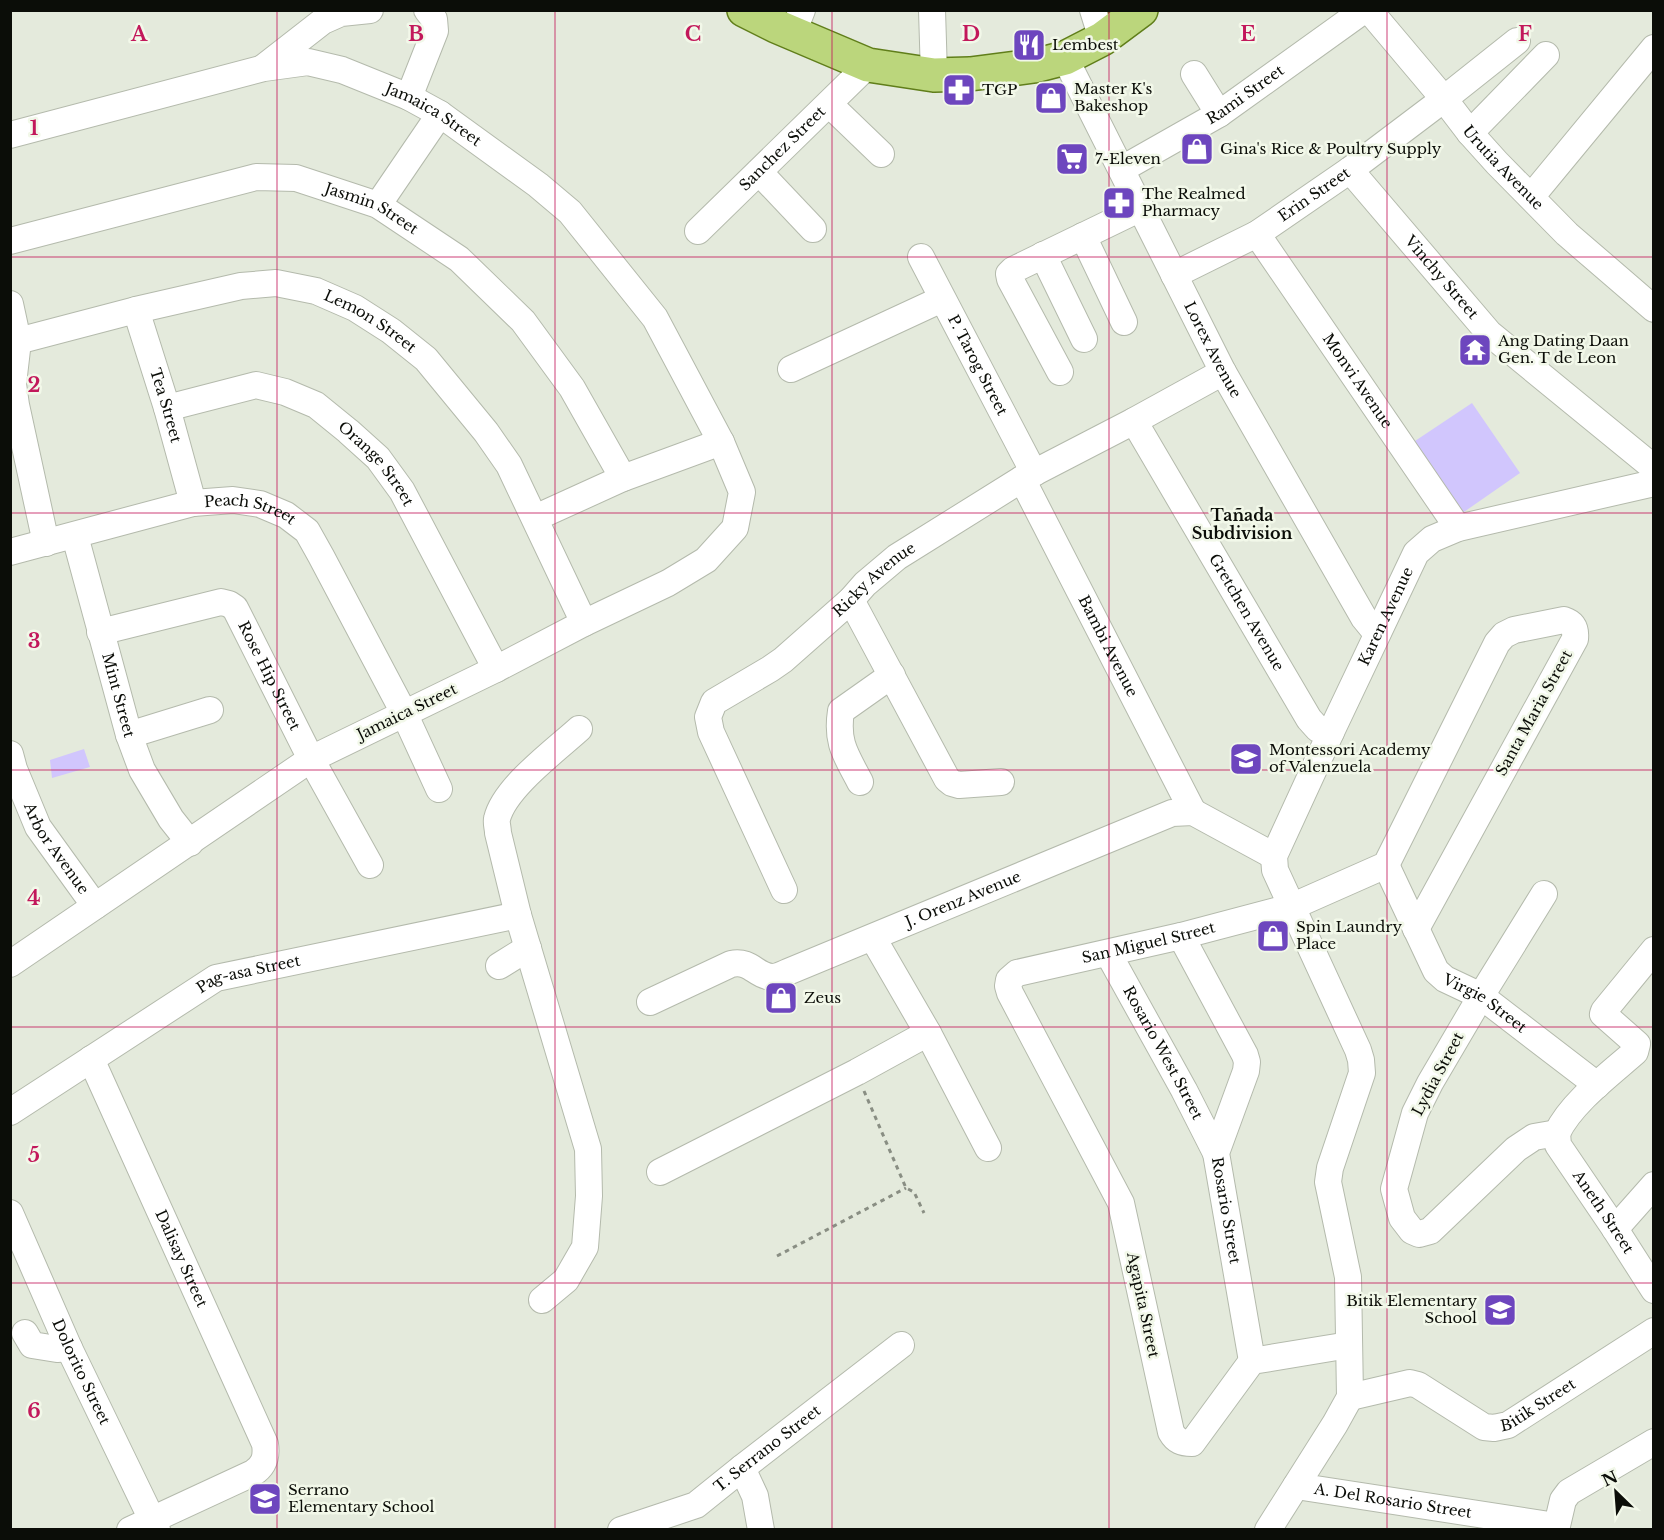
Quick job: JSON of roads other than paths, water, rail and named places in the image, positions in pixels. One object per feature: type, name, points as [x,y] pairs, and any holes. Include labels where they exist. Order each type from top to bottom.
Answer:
[{"type":"main road","points":[[744,10],[797,22],[868,65],[934,75],[970,74],[1034,66],[1065,58],[1098,25],[1142,10]]},
{"type":"street","points":[[264,68],[323,21],[341,13],[370,10]]},
{"type":"street","points":[[409,97],[435,31],[434,19],[427,10]]},
{"type":"street","points":[[932,10],[934,75]]},
{"type":"street","name":"Rami Street","points":[[1122,170],[1219,114],[1364,10]]},
{"type":"street","name":"Urutia Avenue","points":[[1369,10],[1470,133],[1567,234],[1653,309]]},
{"type":"street","name":"Erin Street","points":[[1174,275],[1257,234],[1350,170],[1517,41]]},
{"type":"street","points":[[1531,197],[1653,48]]},
{"type":"street","points":[[1470,133],[1546,55]]},
{"type":"street","name":"Lorex Avenue","points":[[1065,58],[1223,372],[1364,618],[1372,629],[1378,632]]},
{"type":"street","name":"Jamaica Street","points":[[10,135],[264,68],[308,62],[342,70],[409,97],[440,114],[538,185],[570,212],[655,318],[721,442],[742,492],[735,528],[706,560],[668,583],[312,759],[10,964]]},
{"type":"street","name":"Sanchez Street","points":[[698,231],[868,65]]},
{"type":"street","points":[[1194,74],[1219,114]]},
{"type":"street","points":[[829,104],[881,154]]},
{"type":"street","points":[[378,204],[440,114]]},
{"type":"street","name":"Vinchy Street","points":[[1350,170],[1489,333],[1653,468]]},
{"type":"street","points":[[759,172],[813,229]]},
{"type":"street","name":"Jasmin Street","points":[[10,241],[256,177],[296,178],[378,204],[459,259],[523,321],[572,388],[623,478]]},
{"type":"street","points":[[1060,372],[1009,274],[1141,208]]},
{"type":"street","name":"Monvi Avenue","points":[[1257,234],[1458,528]]},
{"type":"street","points":[[1083,236],[1124,322]]},
{"type":"street","points":[[1043,255],[1084,339]]},
{"type":"street","name":"P. Tarog Street","points":[[921,257],[1028,476]]},
{"type":"street","name":"Lemon Street","points":[[14,343],[136,310],[241,286],[276,283],[316,291],[355,308],[391,331],[426,359],[486,432],[509,465],[584,623]]},
{"type":"street","points":[[790,369],[942,299]]},
{"type":"street","points":[[10,304],[14,343],[15,405],[46,543]]},
{"type":"street","name":"Tea Street","points":[[136,310],[194,502]]},
{"type":"street","name":"Ricky Avenue","points":[[784,890],[711,732],[708,717],[714,702],[783,660],[897,557],[1028,476],[1223,372]]},
{"type":"street","name":"Orange Street","points":[[167,408],[256,385],[285,392],[316,405],[378,458],[402,491],[496,669]]},
{"type":"street","name":"Gretchen Avenue","points":[[1134,421],[1309,719],[1318,729],[1331,732]]},
{"type":"street","points":[[535,518],[623,478],[721,442]]},
{"type":"street","name":"Bambi Avenue","points":[[1028,476],[1193,812]]},
{"type":"street","name":"Karen Avenue","points":[[1274,856],[1416,553],[1432,539],[1458,528],[1653,483]]},
{"type":"street","name":"Peach Street","points":[[10,552],[194,502],[233,500],[260,504],[286,515],[307,531],[404,713],[440,789]]},
{"type":"street","name":"Mint Street","points":[[75,536],[129,735],[142,770],[171,819],[190,843]]},
{"type":"street","points":[[851,600],[947,779],[959,785],[1001,782]]},
{"type":"street","name":"Rose Hip Street","points":[[100,632],[221,602],[235,608],[370,866]]},
{"type":"street","name":"Santa Maria Street","points":[[1386,865],[1497,643],[1504,635],[1514,630],[1564,620],[1569,622],[1573,626],[1575,639],[1416,929]]},
{"type":"street","points":[[860,782],[842,748],[838,726],[841,711],[892,675]]},
{"type":"street","points":[[129,735],[210,710]]},
{"type":"street","points":[[542,1300],[566,1280],[585,1247],[588,1149],[518,915],[498,833],[497,819],[506,799],[525,777],[579,729]]},
{"type":"street","name":"Arbor Avenue","points":[[12,764],[38,827],[95,906]]},
{"type":"street","points":[[1193,812],[1274,856],[1275,870],[1361,1060],[1362,1073],[1330,1168],[1328,1182],[1348,1276],[1350,1396],[1335,1424],[1268,1530]]},
{"type":"street","name":"J. Orenz Avenue","points":[[650,1002],[731,964],[740,962],[765,975],[774,977],[1172,813],[1193,812]]},
{"type":"street","points":[[1292,907],[1386,865]]},
{"type":"street","name":"Virgie Street","points":[[1386,865],[1436,971],[1445,979],[1481,996],[1597,1085]]},
{"type":"street","name":"Lydia Street","points":[[1544,894],[1430,1083],[1416,1113],[1394,1189],[1402,1218],[1412,1231],[1419,1234],[1430,1231],[1516,1149],[1534,1137],[1557,1132]]},
{"type":"street","name":"San Miguel Street","points":[[1009,980],[1017,973],[1180,936],[1292,907]]},
{"type":"street","name":"Pag-asa Street","points":[[10,1112],[216,978],[518,915]]},
{"type":"street","name":"Rosario Street","points":[[1180,936],[1247,1062],[1246,1071],[1216,1153],[1251,1361]]},
{"type":"street","points":[[873,938],[928,1033],[988,1148]]},
{"type":"street","points":[[499,966],[528,948]]},
{"type":"street","points":[[1557,1132],[1562,1121],[1597,1085],[1635,1052],[1637,1044],[1603,1014],[1653,950]]},
{"type":"street","name":"Rosario West Street","points":[[1108,953],[1216,1153]]},
{"type":"street","name":"Agapita Street","points":[[1009,980],[1010,993],[1121,1203],[1174,1438],[1185,1443],[1192,1443],[1251,1361]]},
{"type":"street","points":[[660,1172],[857,1072],[928,1033]]},
{"type":"street","name":"Dalisay Street","points":[[91,1059],[265,1444],[265,1461],[260,1469],[147,1526]]},
{"type":"street","name":"Aneth Street","points":[[1557,1132],[1558,1145],[1653,1290]]},
{"type":"street","points":[[1615,1229],[1653,1185]]},
{"type":"street","name":"Dolorito Street","points":[[10,1213],[147,1526]]},
{"type":"street","name":"Bitik Street","points":[[1350,1396],[1410,1383],[1418,1385],[1484,1427],[1501,1427],[1508,1425],[1653,1331]]},
{"type":"street","points":[[25,1333],[32,1345],[57,1349],[69,1348]]},
{"type":"street","name":"T. Serrano Street","points":[[621,1530],[696,1505],[901,1345]]},
{"type":"street","points":[[1251,1361],[1348,1345]]},
{"type":"street","points":[[1556,1528],[1563,1500],[1569,1492],[1653,1442]]},
{"type":"street","points":[[742,1468],[755,1496],[761,1530]]},
{"type":"street","name":"A. Del Rosario Street","points":[[1296,1486],[1556,1528]]},
{"type":"place","name":"Lembest","points":[[1029,45]]},
{"type":"place","name":"TGP","points":[[959,90]]},
{"type":"place","name":"Master K's Bakeshop","points":[[1051,98]]},
{"type":"place","name":"Gina's Rice & Poultry Supply","points":[[1197,149]]},
{"type":"place","name":"7-Eleven","points":[[1072,159]]},
{"type":"place","name":"The Realmed Pharmacy","points":[[1119,203]]},
{"type":"place","name":"Ang Dating Daan Gen. T de Leon","points":[[1475,350]]},
{"type":"place","name":"Montessori Academy of Valenzuela","points":[[1246,759]]},
{"type":"place","name":"Spin Laundry Place","points":[[1273,936]]},
{"type":"place","name":"Zeus","points":[[781,998]]},
{"type":"place","name":"Bitik Elementary School","points":[[1500,1310]]},
{"type":"place","name":"Serrano Elementary School","points":[[265,1499]]},
{"type":"district","name":"Tañada Subdivision","points":[[1242,524]]}]
